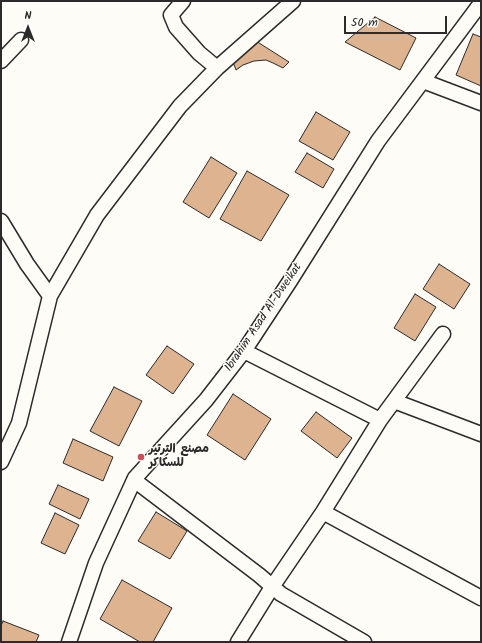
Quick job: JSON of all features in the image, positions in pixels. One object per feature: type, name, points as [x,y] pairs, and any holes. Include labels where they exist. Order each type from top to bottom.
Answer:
[{"type":"street","points":[[183,1],[171,15],[176,27],[199,53],[217,68]]},
{"type":"street","points":[[1,462],[19,423],[50,296],[97,215],[180,106],[217,68],[293,1]]},
{"type":"street","name":"Ibrahim Asad Al-Dweikat","points":[[69,642],[96,563],[135,478],[206,400],[244,351],[378,141],[481,3]]},
{"type":"street","points":[[1,61],[21,40]]},
{"type":"street","points":[[423,81],[481,103]]},
{"type":"street","points":[[1,221],[26,264],[50,296]]},
{"type":"street","points":[[238,642],[272,587],[323,512],[380,420],[443,334]]},
{"type":"street","points":[[244,351],[380,420]]},
{"type":"street","points":[[394,401],[481,434]]},
{"type":"street","points":[[134,480],[281,594],[364,642]]},
{"type":"street","points":[[323,512],[481,598]]},
{"type":"building","points":[[375,17],[416,38],[400,70],[345,42]]},
{"type":"building","points":[[473,34],[481,37],[481,86],[456,75]]},
{"type":"building","points":[[256,41],[289,62],[283,68],[266,60],[254,61],[243,65],[236,70],[233,62]]},
{"type":"building","points":[[316,112],[350,132],[333,160],[299,141]]},
{"type":"building","points":[[307,153],[334,169],[323,188],[295,172]]},
{"type":"building","points":[[211,157],[237,173],[209,218],[183,202]]},
{"type":"building","points":[[247,171],[289,195],[261,241],[220,219]]},
{"type":"building","points":[[439,264],[470,284],[454,309],[423,289]]},
{"type":"building","points":[[415,294],[436,307],[415,341],[394,328]]},
{"type":"building","points":[[167,346],[194,364],[173,394],[146,375]]},
{"type":"building","points":[[114,387],[142,401],[119,446],[90,431]]},
{"type":"building","points":[[233,394],[271,419],[245,460],[207,435]]},
{"type":"building","points":[[316,412],[352,438],[337,458],[301,431]]},
{"type":"building","points":[[73,439],[113,457],[103,481],[63,463]]},
{"type":"building","points":[[58,485],[89,499],[80,519],[49,504]]},
{"type":"building","points":[[156,512],[187,531],[170,559],[138,541]]},
{"type":"building","points":[[55,513],[79,525],[65,554],[41,543]]},
{"type":"building","points":[[122,580],[172,608],[153,642],[140,642],[100,619]]},
{"type":"building","points":[[3,621],[39,635],[36,642],[1,642],[1,626]]},
{"type":"place","name":"مصنع الترتير للسكاكر","points":[[141,457]]}]
